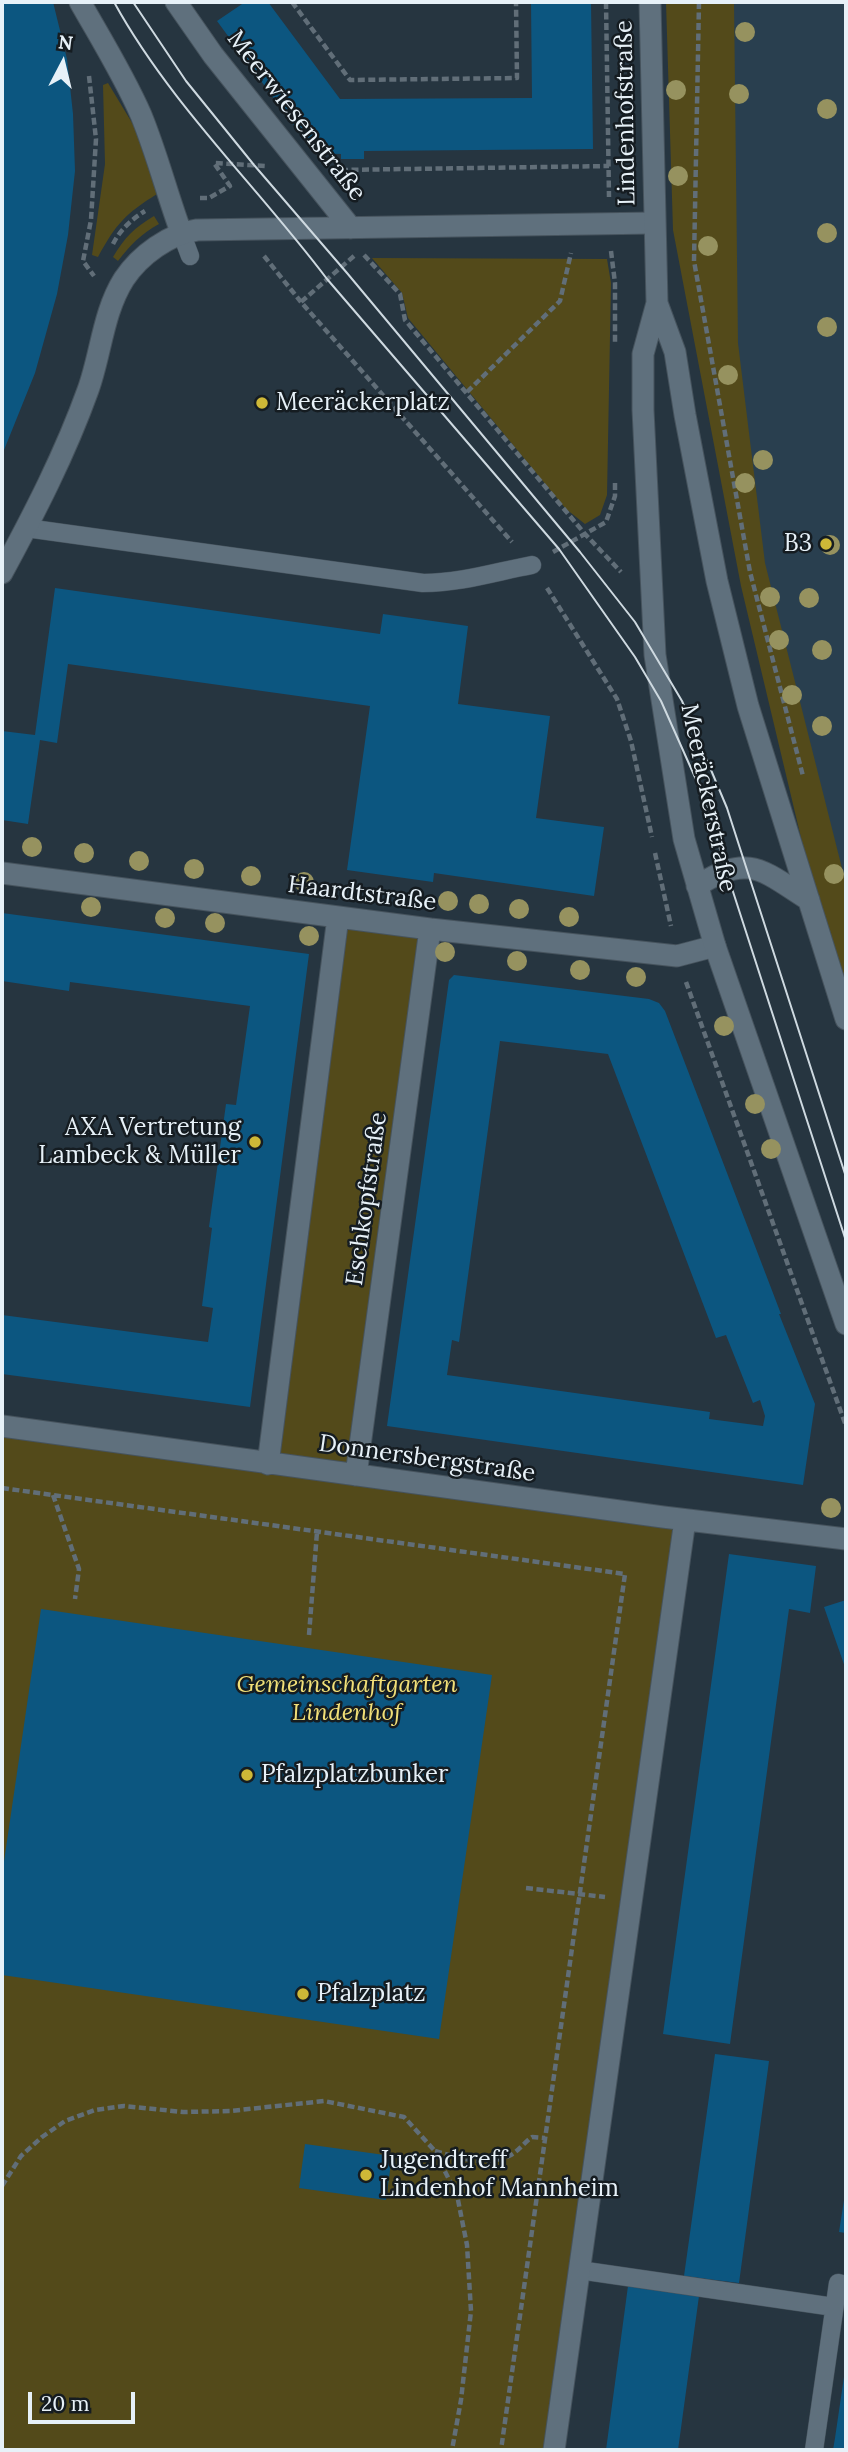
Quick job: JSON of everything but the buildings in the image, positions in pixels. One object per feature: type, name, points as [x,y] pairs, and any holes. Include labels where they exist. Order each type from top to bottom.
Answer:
[{"type":"street","points":[[80,2],[128,85],[155,149],[181,232]]},
{"type":"street","name":"Meerwiesenstraße","points":[[176,2],[213,55],[351,228]]},
{"type":"street","name":"Lindenhofstraße","points":[[650,2],[653,223]]},
{"type":"street","points":[[2,573],[73,433],[90,386],[114,298],[125,277],[158,246],[181,232],[653,223]]},
{"type":"street","name":"Meeräckerstraße","points":[[653,223],[657,303],[675,352],[717,581],[748,706],[846,1019]]},
{"type":"street","name":"Meeräckerstraße","points":[[657,303],[643,354],[643,410],[655,656],[684,839],[715,946],[846,1324]]},
{"type":"street","points":[[697,886],[726,870],[745,866],[768,872],[809,900]]},
{"type":"street","name":"Haardtstraße","points":[[2,873],[430,929],[677,956],[715,946]]},
{"type":"street","points":[[268,1464],[338,917]]},
{"type":"street","name":"Eschkopfstraße","points":[[356,1475],[430,929]]},
{"type":"street","name":"Donnersbergstraße","points":[[2,1426],[685,1520],[846,1539]]},
{"type":"street","points":[[554,2450],[685,1520]]},
{"type":"lane","points":[[181,232],[190,256]]},
{"type":"lane","points":[[26,528],[423,583],[470,580],[491,572],[532,565]]},
{"type":"lane","points":[[579,2270],[834,2307]]},
{"type":"lane","points":[[814,2450],[838,2283],[846,2285]]},
{"type":"path","points":[[292,2],[350,80],[364,80],[517,78],[516,2]]},
{"type":"path","points":[[606,2],[609,225],[615,283],[615,349]]},
{"type":"path","points":[[699,2],[694,261],[750,572],[805,785]]},
{"type":"path","points":[[88,71],[96,139],[91,220],[83,261],[96,277]]},
{"type":"path","points":[[304,171],[609,166]]},
{"type":"path","points":[[467,391],[560,302],[578,225]]},
{"type":"path","points":[[260,251],[300,302],[532,565],[617,699],[631,741],[677,956],[846,1426]]},
{"type":"path","points":[[300,302],[360,251],[400,294],[405,320],[584,534]]},
{"type":"path","points":[[532,565],[606,522],[615,496],[615,469]]},
{"type":"path","points":[[2,1488],[625,1574],[501,2450]]},
{"type":"path","points":[[53,1495],[79,1569],[75,1599]]},
{"type":"path","points":[[309,1635],[317,1532]]},
{"type":"path","points":[[526,1888],[632,1900]]},
{"type":"path","points":[[2,2186],[21,2157],[41,2137],[65,2121],[96,2110],[124,2106],[183,2112],[269,2109],[299,2102],[324,2101],[404,2117],[434,2150],[457,2195],[467,2245],[471,2311],[461,2400],[452,2450]]},
{"type":"path","points":[[434,2150],[489,2162],[512,2154],[531,2137],[545,2138]]},
{"type":"shaded area","points":[[726,2],[846,2],[846,886],[763,565],[731,342]]},
{"type":"green space","points":[[666,2],[734,2],[738,343],[765,563],[846,884],[846,991],[808,867],[741,586],[673,230]]},
{"type":"green space","points":[[108,83],[137,131],[157,194],[122,221],[98,257],[92,255],[105,164],[103,85]]},
{"type":"green space","points":[[154,216],[159,224],[136,240],[118,261],[113,257],[130,233]]},
{"type":"green space","points":[[372,258],[607,259],[611,283],[607,495],[600,515],[585,524],[566,509],[408,318],[402,293]]},
{"type":"green space","name":"Pfalzplatz","points":[[338,917],[430,929],[356,1475],[674,1525],[544,2450],[2,2450],[2,1426],[268,1463]]},
{"type":"tram line","points":[[114,2],[136,39],[188,110],[327,279],[559,549],[635,657],[661,701],[707,804],[846,1241]]},
{"type":"tram line","points":[[133,2],[186,81],[254,165],[580,552],[635,622],[682,701],[727,808],[846,1177]]},
{"type":"place","name":"Meeräckerplatz","points":[[262,403]]},
{"type":"place","name":"B3","points":[[826,544]]},
{"type":"place","name":"AXA Vertretung Lambeck & Müller","points":[[255,1142]]},
{"type":"place","name":"Pfalzplatzbunker","points":[[247,1775]]},
{"type":"place","name":"Pfalzplatz","points":[[303,1994]]},
{"type":"place","name":"Jugendtreff Lindenhof Mannheim","points":[[366,2175]]},
{"type":"park label","name":"Gemeinschaftgarten Lindenhof","points":[[347,1699]]}]
